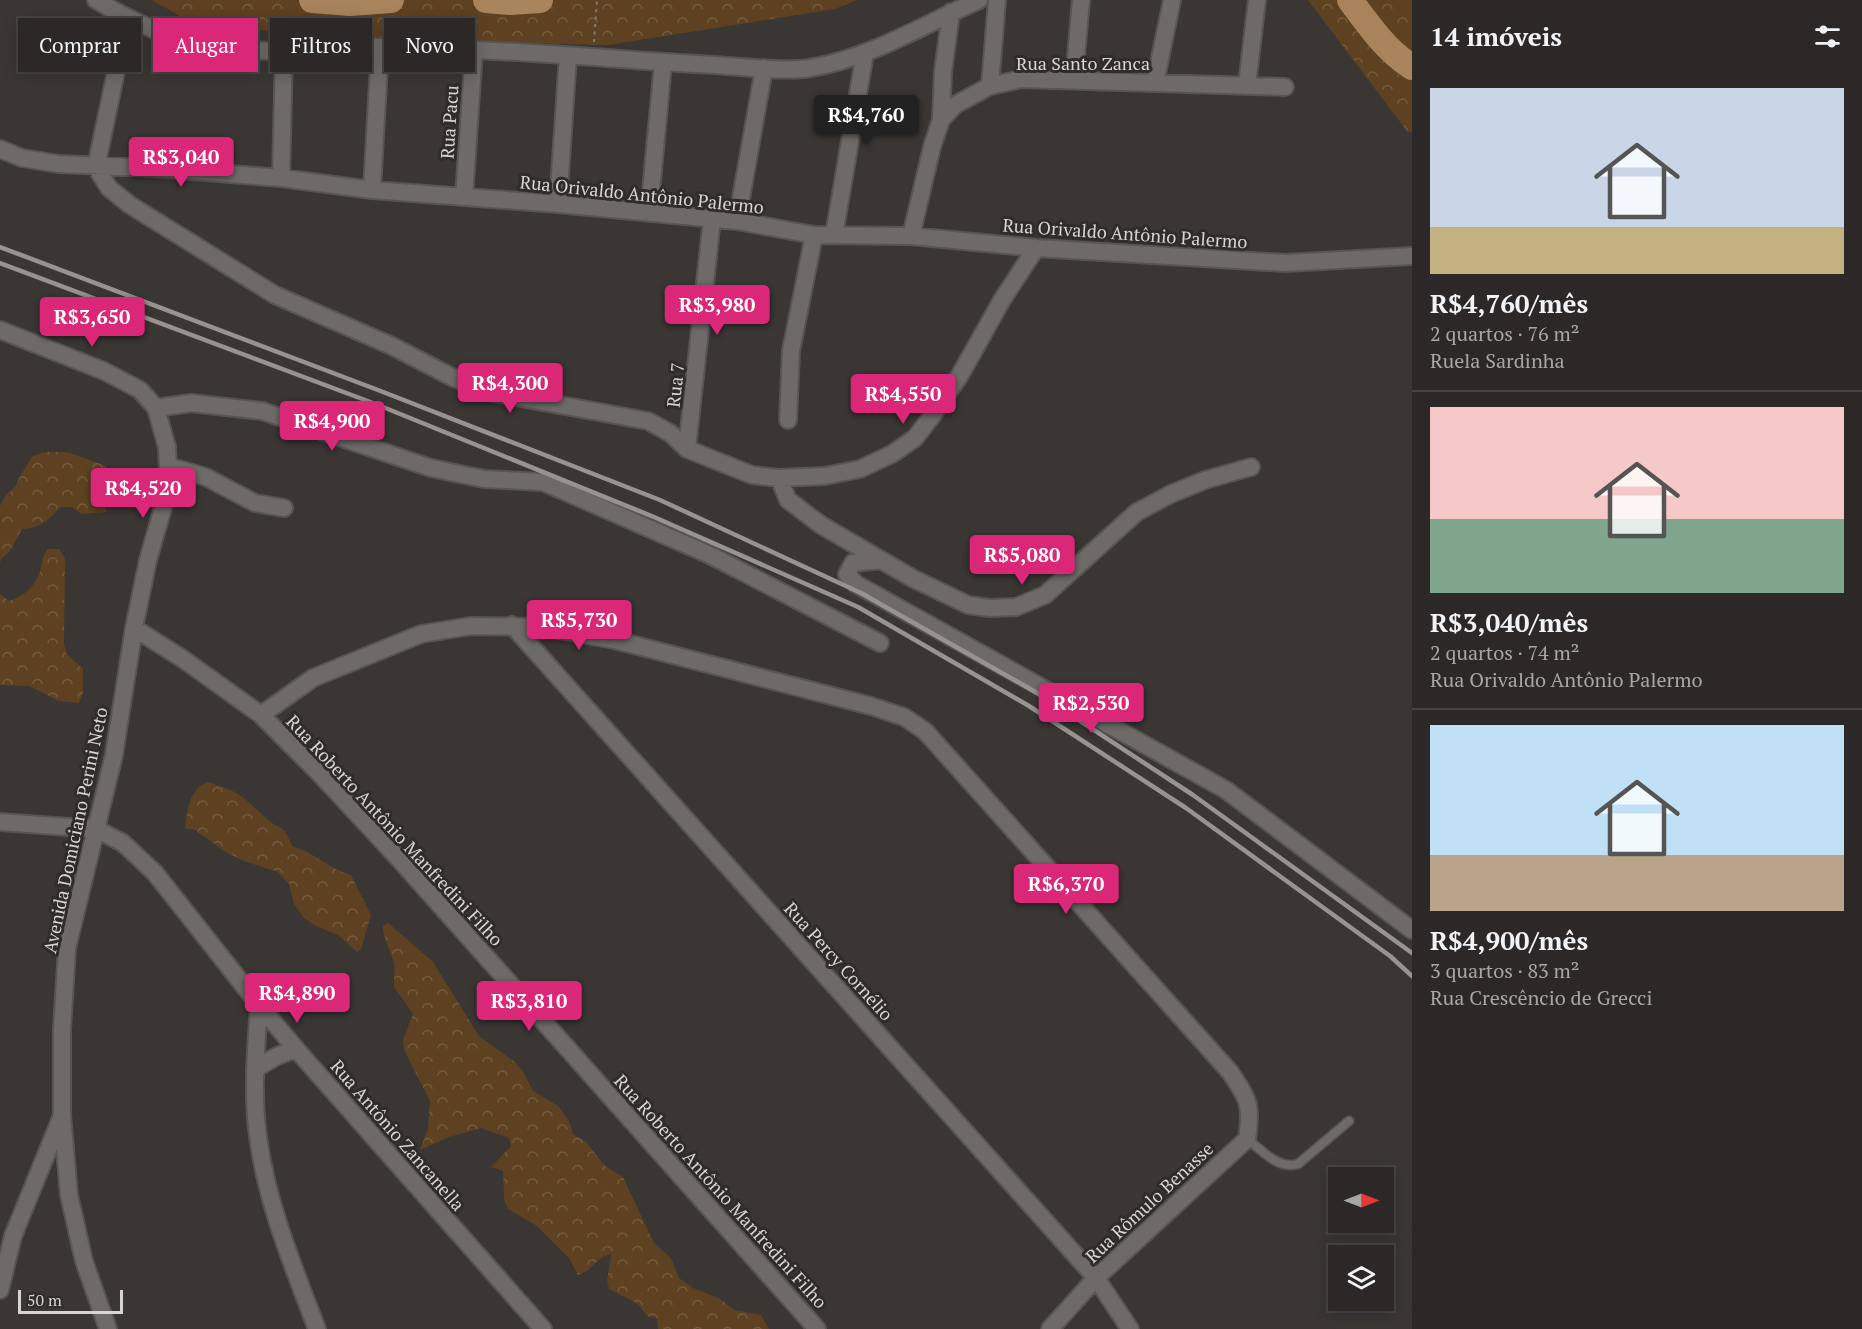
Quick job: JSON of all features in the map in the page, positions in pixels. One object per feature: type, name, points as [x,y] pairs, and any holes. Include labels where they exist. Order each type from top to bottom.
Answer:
[{"type":"street","points":[[96,0],[126,18]]},
{"type":"street","points":[[475,50],[663,63],[807,69],[865,53],[979,0]]},
{"type":"street","points":[[990,86],[997,0]]},
{"type":"street","points":[[1074,80],[1081,0]]},
{"type":"street","points":[[1155,83],[1172,0]]},
{"type":"street","points":[[1247,85],[1257,0]]},
{"type":"street","points":[[910,236],[941,120],[943,72],[951,12]]},
{"type":"street","points":[[141,24],[176,38],[206,46],[270,50]]},
{"type":"street","points":[[372,47],[384,47]]},
{"type":"street","points":[[372,190],[380,47]]},
{"type":"street","points":[[834,235],[865,53]]},
{"type":"street","points":[[558,204],[568,56]]},
{"type":"street","points":[[649,213],[663,63]]},
{"type":"street","points":[[737,221],[764,68]]},
{"type":"street","points":[[117,72],[96,167],[109,188],[130,206],[275,294],[392,346],[452,377],[489,392],[648,421],[670,433],[687,449],[752,475],[779,478],[825,476],[860,469],[892,454],[915,438],[960,375],[1002,300],[1036,248]]},
{"type":"street","points":[[281,178],[284,72]]},
{"type":"street","name":"Rua Pacu","points":[[464,197],[473,72]]},
{"type":"street","name":"Rua Santo Zanca","points":[[941,120],[955,105],[990,86],[1022,79],[1285,87]]},
{"type":"street","name":"Rua Orivaldo Antônio Palermo","points":[[0,149],[22,158],[59,164],[153,168],[281,178],[372,190],[558,204],[737,221],[814,235],[910,236],[1036,248],[1282,263],[1412,256]]},
{"type":"street","name":"Rua 7","points":[[687,449],[712,219]]},
{"type":"street","points":[[788,420],[791,351],[814,235]]},
{"type":"street","name":"Avenida Domiciano Perini Neto","points":[[0,330],[125,381],[140,390],[156,408],[167,447],[169,487],[148,560],[134,628],[114,755],[67,948],[62,1030],[62,1115],[69,1195],[84,1262],[108,1329]]},
{"type":"street","points":[[156,408],[191,404],[262,411],[431,468],[484,479],[543,482],[710,555],[880,644]]},
{"type":"street","points":[[168,466],[206,477],[255,503],[284,508]]},
{"type":"street","points":[[779,478],[788,500],[821,525],[912,578],[968,605],[1016,608],[1045,595],[1137,512],[1171,494],[1205,480],[1251,467]]},
{"type":"street","points":[[881,560],[853,563],[848,574],[855,584],[1226,790],[1412,930]]},
{"type":"street","points":[[261,715],[313,678],[421,634],[471,626],[512,625],[541,627],[615,640],[872,706],[904,717],[925,731],[1230,1072],[1246,1095],[1250,1115],[1247,1139]]},
{"type":"street","name":"Rua Percy Cornélio","points":[[512,625],[1096,1278],[1130,1329]]},
{"type":"street","name":"Rua Roberto Antônio Manfredini Filho","points":[[134,628],[183,659],[261,715],[320,774],[399,859],[818,1329]]},
{"type":"street","name":"Rua Antônio Zancanella","points":[[0,822],[96,829],[123,843],[154,873],[296,1049],[543,1329]]},
{"type":"street","points":[[259,1005],[255,1096],[263,1171],[282,1237],[317,1329]]},
{"type":"street","points":[[255,1069],[277,1056],[296,1049]]},
{"type":"street","points":[[0,1290],[13,1236],[28,1193],[62,1115]]},
{"type":"street","name":"Rua Rômulo Benasse","points":[[1050,1329],[1096,1278],[1247,1139]]},
{"type":"lane","points":[[1247,1139],[1278,1163],[1291,1166],[1298,1164],[1349,1121]]},
{"type":"path","points":[[593,58],[597,0]]},
{"type":"green space","points":[[152,0],[857,0],[835,9],[608,45],[475,42],[475,18],[384,18],[384,40],[372,40],[372,18],[270,18],[270,32],[258,30],[258,18],[180,16]]},
{"type":"green space","points":[[1308,0],[1412,0],[1412,133],[1407,131]]},
{"type":"green space","points":[[45,452],[67,452],[106,466],[108,477],[106,512],[81,514],[72,507],[61,507],[40,525],[22,529],[10,551],[1,559],[0,564],[0,506],[6,495],[15,487],[33,456]]},
{"type":"green space","points":[[48,549],[59,549],[65,558],[64,642],[66,653],[83,669],[83,693],[79,703],[59,701],[29,686],[0,685],[0,591],[1,595],[9,601],[28,590],[38,577]]},
{"type":"green space","points":[[207,782],[227,788],[252,805],[284,831],[292,846],[351,875],[371,915],[361,949],[357,952],[338,935],[304,918],[294,904],[289,884],[278,872],[244,861],[224,851],[195,830],[185,828],[188,808],[193,796],[196,790]]},
{"type":"green space","points":[[388,923],[433,962],[479,1036],[515,1062],[524,1073],[533,1091],[558,1106],[569,1121],[573,1134],[586,1142],[605,1166],[623,1177],[654,1243],[671,1258],[679,1278],[693,1288],[719,1298],[734,1310],[761,1315],[769,1329],[658,1329],[657,1318],[647,1316],[638,1304],[609,1289],[607,1280],[611,1254],[601,1258],[587,1271],[578,1275],[569,1258],[537,1226],[508,1209],[504,1200],[503,1171],[491,1167],[511,1146],[509,1138],[481,1128],[449,1137],[420,1150],[428,1129],[430,1101],[404,1050],[403,1040],[413,1014],[394,987],[394,963],[383,932],[383,926]]},
{"type":"waterway","points":[[312,0],[350,3],[391,0]]},
{"type":"waterway","points":[[486,0],[510,2],[540,0]]},
{"type":"waterway","points":[[1350,0],[1386,45],[1412,67]]},
{"type":"railway","points":[[0,247],[660,500],[861,593],[1039,694],[1193,795],[1412,953]]},
{"type":"railway","points":[[0,263],[373,403],[654,517],[858,607],[1029,706],[1186,808],[1390,956],[1412,976]]}]
